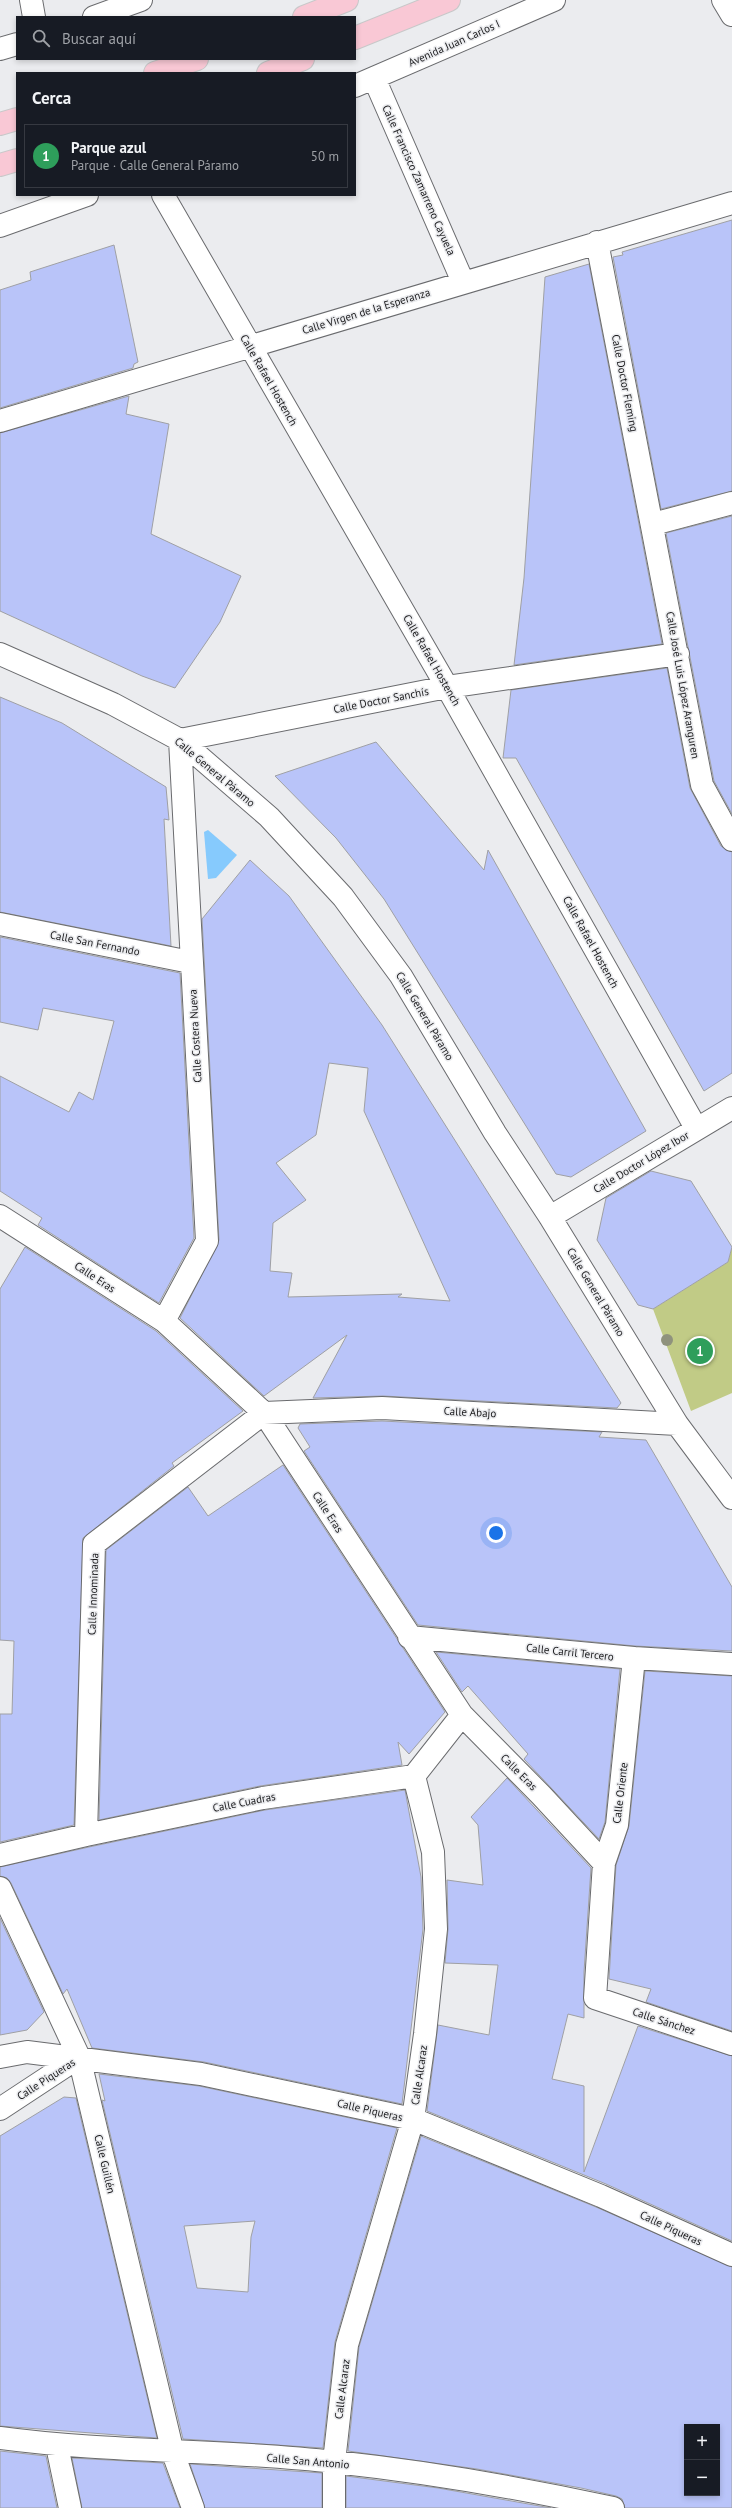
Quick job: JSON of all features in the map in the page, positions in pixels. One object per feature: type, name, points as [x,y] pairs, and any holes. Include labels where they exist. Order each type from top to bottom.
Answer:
[{"type":"main road","points":[[307,16],[347,0]]},
{"type":"main road","points":[[356,38],[448,0]]},
{"type":"main road","points":[[158,72],[194,60]]},
{"type":"main road","points":[[270,72],[300,60]]},
{"type":"main road","points":[[0,124],[16,119]]},
{"type":"main road","points":[[0,165],[16,160]]},
{"type":"street","points":[[31,0],[34,16]]},
{"type":"street","points":[[97,16],[141,0]]},
{"type":"street","name":"Avenida Juan Carlos I","points":[[365,82],[554,0]]},
{"type":"street","points":[[722,0],[732,15]]},
{"type":"street","points":[[0,49],[16,44]]},
{"type":"street","name":"Calle Francisco Zamarreno Cayuela","points":[[365,82],[463,282]]},
{"type":"street","points":[[0,226],[84,196]]},
{"type":"street","name":"Calle Rafael Hostench","points":[[164,196],[249,346],[448,687],[696,1128]]},
{"type":"street","name":"Calle Virgen de la Esperanza","points":[[0,420],[732,203]]},
{"type":"street","name":"Calle Doctor Fleming","points":[[597,242],[653,524]]},
{"type":"street","points":[[653,524],[732,503]]},
{"type":"street","name":"Calle José Luis López Aranguren","points":[[653,524],[702,785],[732,840]]},
{"type":"street","name":"Calle General Páramo","points":[[0,654],[113,704],[180,740],[269,818],[343,897],[401,976],[676,1424],[732,1498]]},
{"type":"street","name":"Calle Doctor Sanchís","points":[[180,740],[448,687],[678,654]]},
{"type":"street","name":"Calle Costera Nueva","points":[[164,1321],[207,1241],[190,962],[180,740]]},
{"type":"street","name":"Calle San Fernando","points":[[0,924],[190,962]]},
{"type":"street","name":"Calle Doctor López Ibor","points":[[550,1217],[696,1128],[732,1108]]},
{"type":"street","name":"Calle Eras","points":[[0,1216],[164,1321],[264,1413],[462,1715],[541,1795],[604,1862]]},
{"type":"street","name":"Calle Abajo","points":[[264,1413],[382,1408],[676,1424]]},
{"type":"street","name":"Calle Innominada","points":[[86,1835],[94,1544],[264,1413]]},
{"type":"street","name":"Calle Carril Tercero","points":[[409,1636],[634,1658],[732,1664]]},
{"type":"street","name":"Calle Oriente","points":[[595,1998],[604,1862],[617,1825],[634,1658]]},
{"type":"street","points":[[414,1776],[462,1715]]},
{"type":"street","name":"Calle Cuadras","points":[[0,1855],[86,1835],[263,1798],[414,1776]]},
{"type":"street","name":"Calle Alcaraz","points":[[334,2508],[334,2462],[347,2345],[413,2119],[425,2034],[436,1929],[433,1852],[414,1776]]},
{"type":"street","name":"Calle Guillén","points":[[0,1888],[79,2057],[173,2453],[193,2508]]},
{"type":"street","name":"Calle Sánchez","points":[[595,1998],[732,2044]]},
{"type":"street","points":[[0,2057],[27,2052],[79,2057]]},
{"type":"street","name":"Calle Piqueras","points":[[0,2109],[79,2057],[201,2074],[413,2119],[601,2196],[732,2255]]},
{"type":"street","name":"Calle San Antonio","points":[[0,2438],[57,2446],[334,2462],[529,2489],[613,2508]]},
{"type":"street","points":[[57,2446],[70,2508]]},
{"type":"green space","points":[[732,1247],[732,1393],[691,1411],[653,1309],[728,1262]]},
{"type":"water","points":[[208,830],[237,855],[216,878],[208,879],[204,832]]},
{"type":"building","points":[[732,220],[732,491],[661,509],[613,257],[623,255],[622,252]]},
{"type":"building","points":[[114,245],[138,362],[134,364],[133,368],[0,408],[0,290],[31,280],[30,272]]},
{"type":"building","points":[[589,264],[662,644],[514,665],[524,578],[545,277]]},
{"type":"building","points":[[129,396],[126,414],[169,424],[151,534],[241,576],[220,622],[175,688],[142,676],[0,611],[0,433]]},
{"type":"building","points":[[732,516],[732,814],[714,781],[666,533]]},
{"type":"building","points":[[667,668],[690,788],[721,846],[732,852],[732,1073],[704,1091],[516,758],[503,758],[511,690]]},
{"type":"building","points":[[0,697],[62,723],[166,787],[169,820],[164,819],[171,946],[0,912]]},
{"type":"building","points":[[376,742],[484,870],[488,850],[646,1131],[571,1177],[556,1174],[384,899],[336,838],[275,776]]},
{"type":"building","points":[[250,860],[289,896],[382,1025],[621,1403],[617,1408],[383,1396],[313,1398],[347,1335],[264,1396],[180,1318],[219,1240],[202,919]],"holes":[[[329,1063],[368,1068],[364,1111],[450,1301],[398,1297],[402,1294],[288,1297],[292,1273],[270,1271],[273,1223],[306,1200],[276,1163],[316,1135]]]},
{"type":"building","points":[[0,937],[180,973],[194,1238],[159,1303],[38,1225],[42,1218],[0,1191],[0,1076],[69,1112],[79,1092],[93,1100],[114,1021],[43,1008],[38,1030],[0,1022]]},
{"type":"building","points":[[651,1171],[691,1181],[732,1247],[728,1262],[653,1309],[638,1305],[597,1240],[606,1198]]},
{"type":"building","points":[[25,1247],[156,1331],[243,1411],[172,1463],[174,1466],[83,1538],[74,1825],[0,1842],[0,1714],[12,1714],[14,1641],[0,1640],[0,1289]]},
{"type":"building","points":[[382,1421],[602,1432],[599,1437],[646,1440],[732,1587],[732,1651],[635,1646],[418,1625],[304,1451],[310,1447],[298,1428],[300,1424]]},
{"type":"building","points":[[283,1465],[445,1712],[409,1754],[398,1742],[402,1765],[260,1786],[99,1820],[106,1550],[188,1487],[208,1516]]},
{"type":"building","points":[[436,1652],[620,1669],[605,1822],[599,1839],[524,1759],[528,1754],[468,1686],[462,1692]]},
{"type":"building","points":[[645,1671],[732,1676],[732,2031],[646,2002],[651,1989],[609,1979],[616,1865],[629,1826]]},
{"type":"building","points":[[507,1778],[591,1868],[584,1972],[584,2018],[568,2014],[552,2079],[584,2086],[584,2172],[638,2026],[732,2056],[732,2241],[606,2184],[427,2111],[438,2025],[489,2035],[498,1965],[445,1963],[448,1929],[447,1880],[483,1885],[478,1825],[471,1817]]},
{"type":"building","points":[[405,1790],[421,1877],[423,1929],[402,2104],[204,2062],[92,2048],[67,1989],[63,1994],[11,1883],[7,1878],[0,1876],[0,1867],[89,1847],[265,1810]]},
{"type":"building","points":[[0,1918],[44,2012],[27,2030],[0,2035]]},
{"type":"building","points":[[99,2074],[199,2086],[397,2128],[335,2342],[323,2448],[183,2439],[102,2100],[105,2101]],"holes":[[[255,2221],[251,2237],[248,2292],[197,2288],[184,2226]]]},
{"type":"building","points":[[64,2097],[76,2098],[157,2438],[0,2426],[0,2136]]},
{"type":"building","points":[[421,2136],[596,2207],[732,2267],[732,2508],[625,2508],[622,2499],[616,2496],[581,2488],[477,2469],[348,2451],[359,2347]]},
{"type":"building","points":[[0,2451],[46,2456],[57,2508],[0,2508]]},
{"type":"building","points":[[72,2458],[163,2463],[180,2508],[82,2508]]},
{"type":"building","points":[[190,2464],[322,2473],[322,2508],[205,2508]]},
{"type":"building","points":[[346,2476],[438,2488],[551,2508],[346,2508]]},
{"type":"place","name":"Parque azul","points":[[700,1351]]}]
